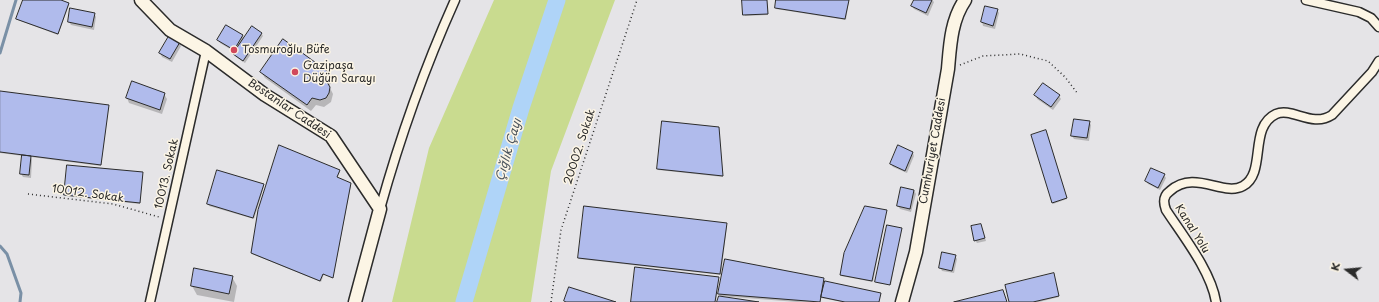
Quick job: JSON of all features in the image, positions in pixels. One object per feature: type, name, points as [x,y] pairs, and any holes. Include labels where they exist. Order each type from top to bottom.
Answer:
[{"type":"street","name":"Bostanlar Caddesi","points":[[141,0],[170,30],[206,51],[265,95],[331,136],[380,209]]},
{"type":"street","points":[[355,302],[380,209],[405,125],[417,91],[455,0]]},
{"type":"street","name":"Cumhuriyet Caddesi","points":[[902,302],[916,252],[948,69],[951,39],[956,18],[965,0]]},
{"type":"street","points":[[1306,0],[1359,12],[1371,18],[1379,27]]},
{"type":"street","name":"10013. Sokak","points":[[150,302],[206,51]]},
{"type":"street","name":"Kanal Yolu","points":[[1216,302],[1207,274],[1166,210],[1164,199],[1166,194],[1175,187],[1189,182],[1198,182],[1232,188],[1243,186],[1249,181],[1255,169],[1259,139],[1266,123],[1271,117],[1282,112],[1315,120],[1327,119],[1372,72],[1379,61]]},
{"type":"path","name":"20002. Sokak","points":[[551,302],[561,230],[637,0]]},
{"type":"path","points":[[948,69],[983,56],[1020,54],[1048,61],[1065,77],[1078,94]]},
{"type":"path","name":"10012. Sokak","points":[[28,194],[113,204],[168,219]]},
{"type":"green space","points":[[494,0],[615,0],[551,171],[531,302],[392,302],[429,148]]},
{"type":"building","points":[[23,0],[61,0],[69,3],[58,34],[16,19]]},
{"type":"building","points":[[742,0],[767,0],[768,14],[743,15]]},
{"type":"building","points":[[776,0],[849,0],[845,19],[775,8]]},
{"type":"building","points":[[914,0],[932,0],[926,13],[911,6]]},
{"type":"building","points":[[985,6],[998,9],[993,26],[981,22]]},
{"type":"building","points":[[70,8],[95,13],[92,27],[68,22]]},
{"type":"building","points":[[226,25],[243,35],[234,50],[217,40]]},
{"type":"building","points":[[252,26],[262,33],[243,61],[233,54]]},
{"type":"building","points":[[169,36],[180,42],[170,59],[159,53]]},
{"type":"building","name":"Gazipaşa Düğün Sarayı","points":[[283,39],[330,73],[325,79],[330,87],[326,98],[320,100],[312,98],[307,105],[260,72]]},
{"type":"building","points":[[132,81],[165,93],[160,110],[126,98]]},
{"type":"building","points":[[1043,83],[1060,95],[1051,107],[1034,95]]},
{"type":"building","points":[[0,91],[109,105],[101,165],[0,152]]},
{"type":"building","points":[[1074,119],[1090,121],[1087,138],[1071,136]]},
{"type":"building","points":[[662,121],[719,127],[723,176],[657,169]]},
{"type":"building","points":[[1046,130],[1067,198],[1052,203],[1031,135]]},
{"type":"building","points":[[279,145],[340,170],[337,177],[351,183],[333,278],[323,274],[320,281],[251,253],[258,210]]},
{"type":"building","points":[[898,145],[913,152],[905,171],[890,164]]},
{"type":"building","points":[[22,155],[31,156],[29,175],[20,174]]},
{"type":"building","points":[[67,165],[143,172],[140,203],[64,195]]},
{"type":"building","points":[[1151,168],[1165,174],[1158,188],[1145,181]]},
{"type":"building","points":[[217,170],[264,184],[253,218],[207,204]]},
{"type":"building","points":[[901,187],[914,190],[910,209],[897,206]]},
{"type":"building","points":[[584,206],[727,223],[720,274],[578,258]]},
{"type":"building","points":[[865,206],[887,210],[872,281],[840,275],[844,253]]},
{"type":"building","points":[[981,224],[985,238],[974,241],[971,226]]},
{"type":"building","points":[[887,225],[902,228],[890,285],[875,282]]},
{"type":"building","points":[[942,252],[956,255],[952,271],[939,268]]},
{"type":"building","points":[[725,259],[824,278],[820,302],[718,294]]},
{"type":"building","points":[[635,267],[719,277],[715,302],[631,302]]},
{"type":"building","points":[[194,268],[233,276],[229,294],[191,286]]},
{"type":"building","points":[[1054,273],[1059,296],[1033,302],[1009,302],[1005,285]]},
{"type":"building","points":[[825,281],[881,293],[879,302],[845,302],[821,297]]},
{"type":"building","points":[[569,287],[616,302],[566,302],[564,301]]},
{"type":"building","points":[[1003,290],[1007,302],[954,302]]},
{"type":"building","points":[[719,296],[759,302],[717,302]]},
{"type":"waterway","points":[[0,53],[16,0]]},
{"type":"waterway","name":"Çığlık Çayı","points":[[464,302],[521,108],[557,0]]},
{"type":"waterway","points":[[0,246],[7,254],[21,293],[20,302]]},
{"type":"place","name":"Tosmuroğlu Büfe","points":[[234,50]]},
{"type":"place","name":"Gazipaşa Düğün Sarayı","points":[[295,72]]}]
